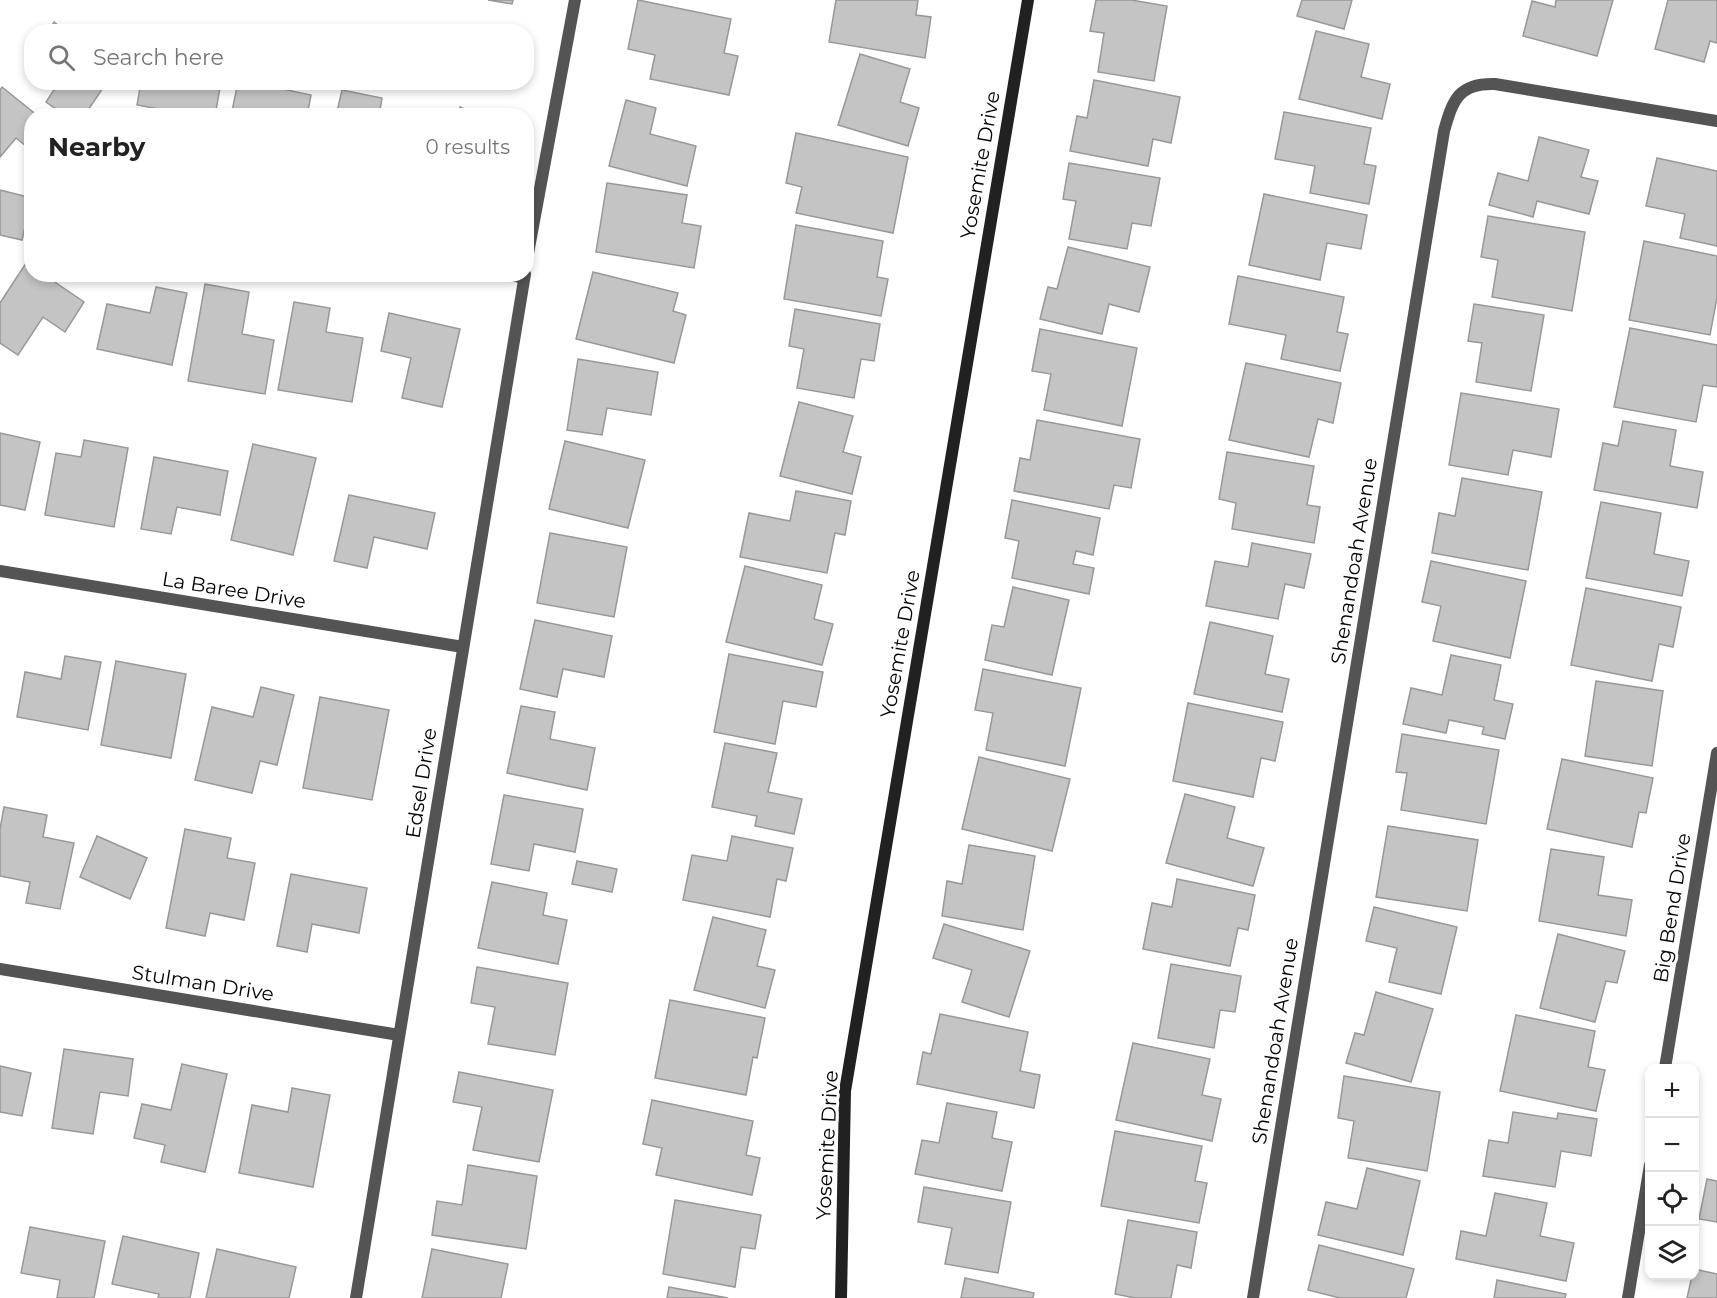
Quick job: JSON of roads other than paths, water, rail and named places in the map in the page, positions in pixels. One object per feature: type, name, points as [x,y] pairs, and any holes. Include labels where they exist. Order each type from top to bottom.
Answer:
[{"type":"street","points":[[534,221],[575,0]]},
{"type":"street","name":"Yosemite Drive","points":[[841,1298],[845,1091],[1028,0]]},
{"type":"street","name":"Shenandoah Avenue","points":[[1253,1298],[1444,131],[1451,107],[1461,92],[1479,83],[1717,121]]},
{"type":"street","name":"Edsel Drive","points":[[356,1298],[523,282]]},
{"type":"street","name":"La Baree Drive","points":[[0,572],[463,647]]},
{"type":"street","name":"Big Bend Drive","points":[[1666,1064],[1717,753]]},
{"type":"street","name":"Stulman Drive","points":[[0,969],[399,1035]]},
{"type":"street","points":[[1628,1298],[1649,1172]]}]
